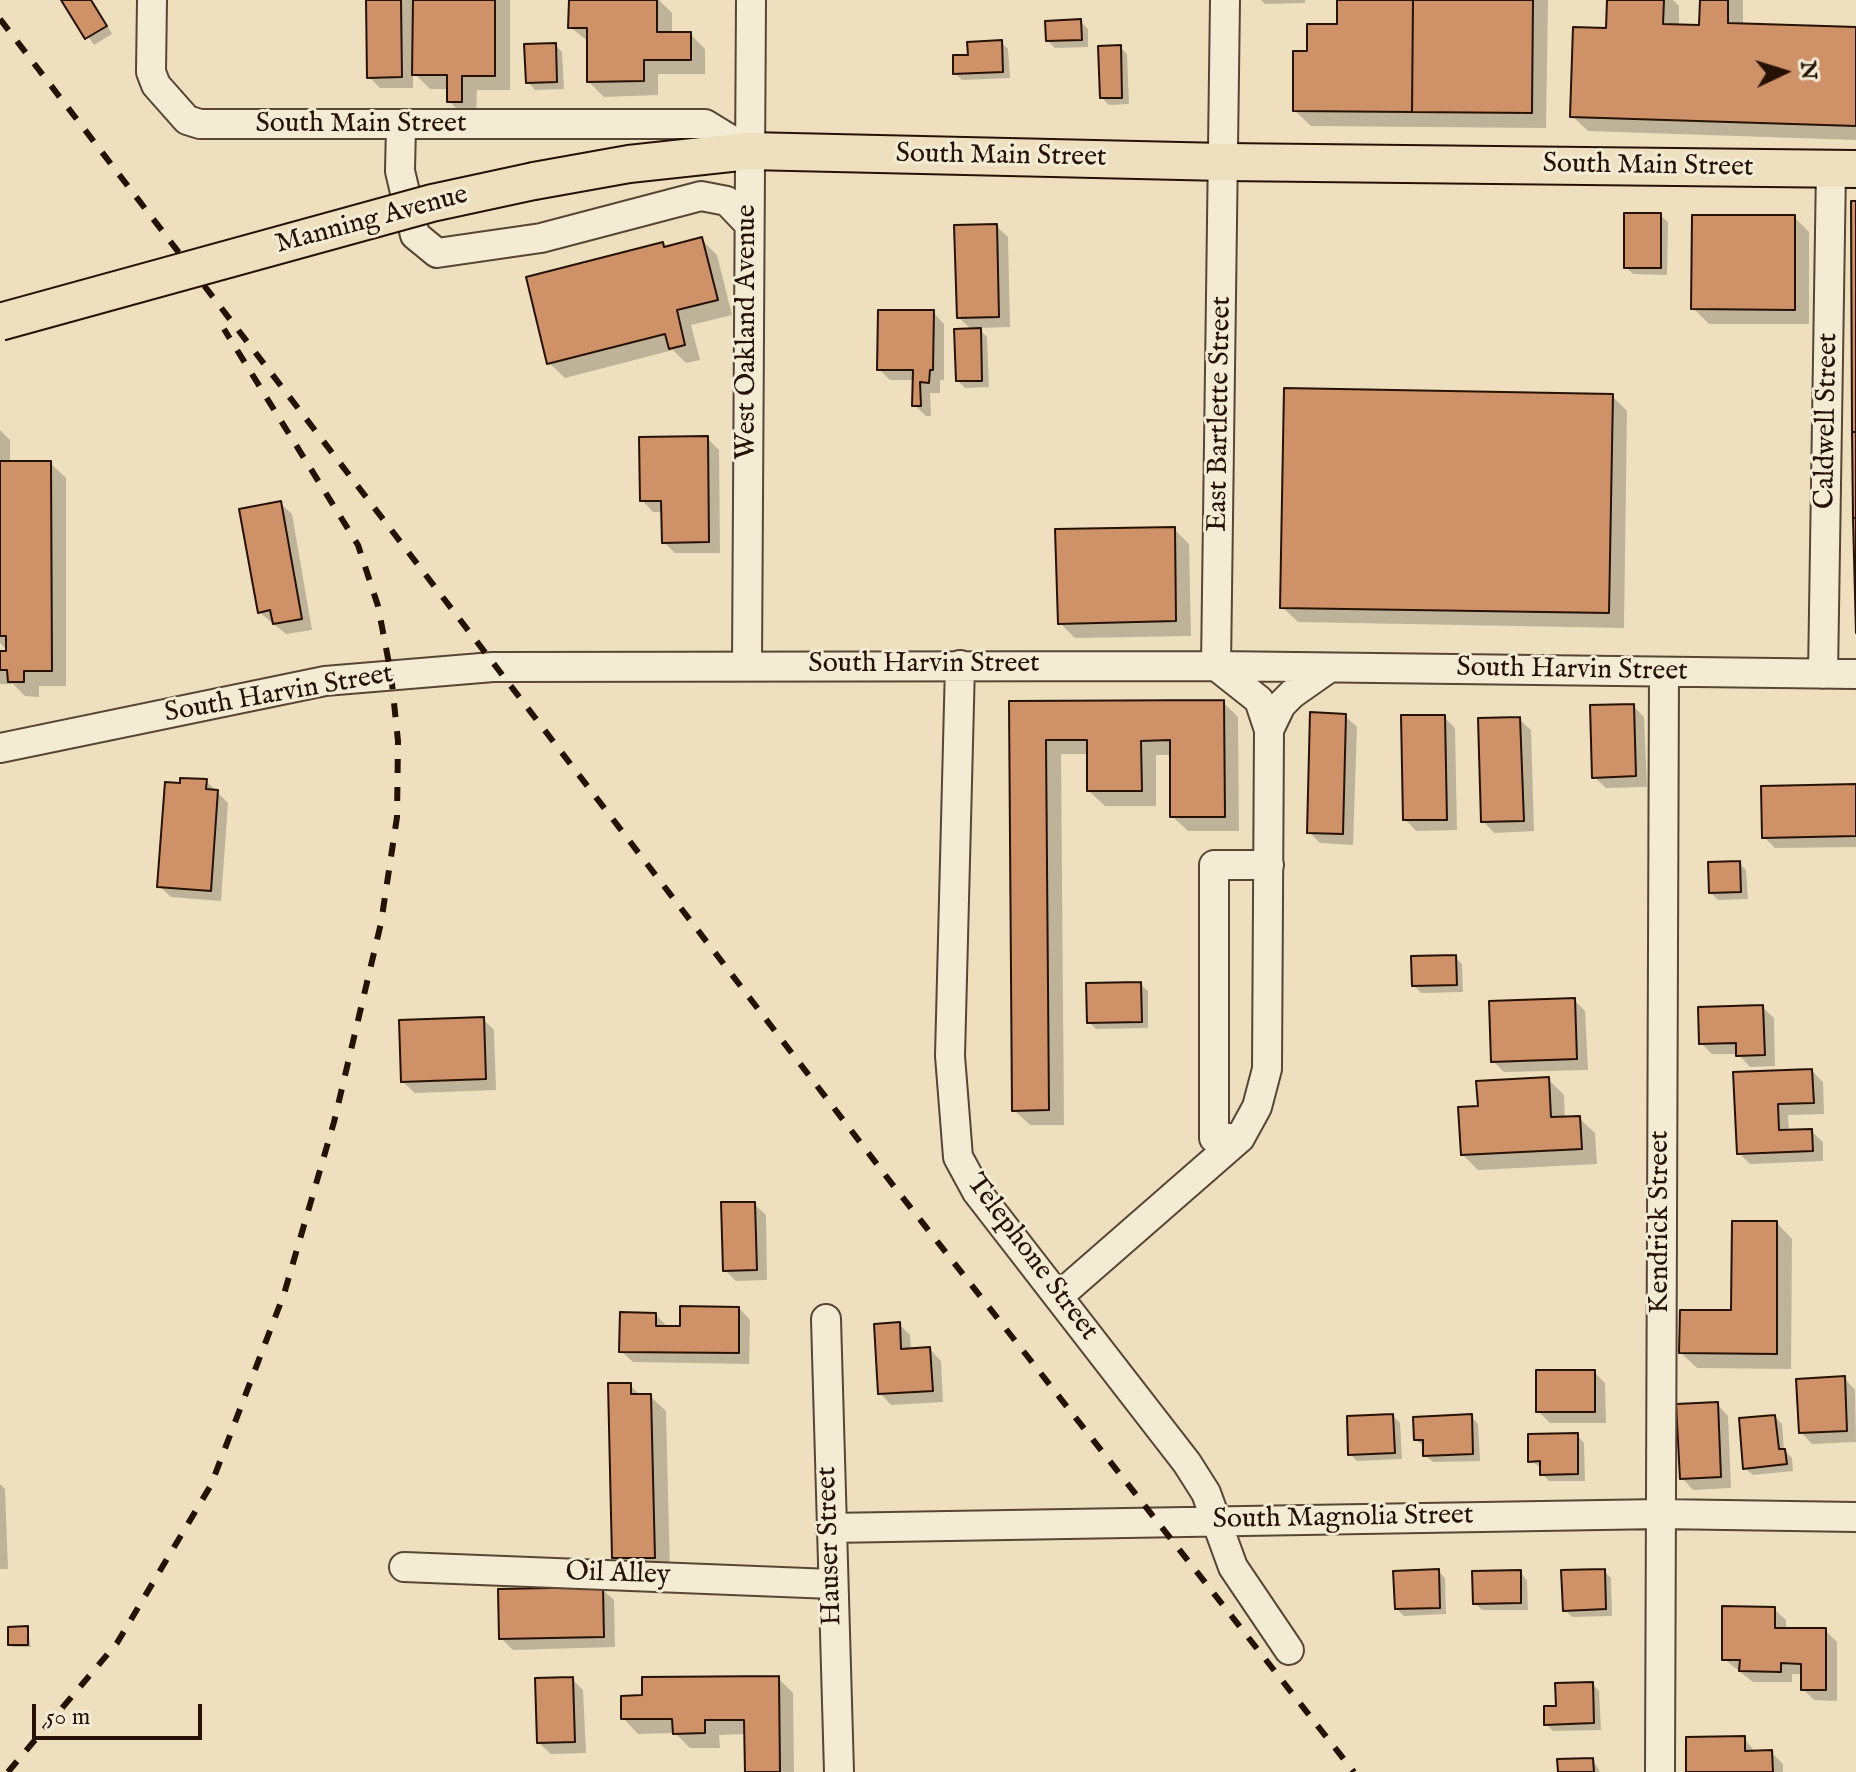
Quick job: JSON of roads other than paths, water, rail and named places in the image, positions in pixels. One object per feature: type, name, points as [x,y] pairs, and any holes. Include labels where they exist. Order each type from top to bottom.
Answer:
[{"type":"main road","name":"South Main Street","points":[[749,151],[1224,162],[1843,169]]},
{"type":"main road","name":"Manning Avenue","points":[[0,322],[432,203],[629,164],[749,151]]},
{"type":"street","name":"South Main Street","points":[[152,0],[151,72],[163,97],[187,120],[200,124],[705,124],[749,151]]},
{"type":"street","name":"West Oakland Avenue","points":[[747,664],[751,0]]},
{"type":"street","name":"East Bartlette Street","points":[[1216,666],[1225,0]]},
{"type":"street","points":[[401,125],[400,171],[415,235],[437,253],[541,238],[701,196],[727,201],[748,223]]},
{"type":"street","name":"Caldwell Street","points":[[1823,674],[1843,169]]},
{"type":"street","name":"South Harvin Street","points":[[0,748],[325,681],[493,667],[747,664],[1216,666],[1856,674]]},
{"type":"street","name":"Telephone Street","points":[[960,665],[950,1056],[952,1115],[958,1157],[977,1192],[1187,1463],[1206,1493],[1233,1567],[1289,1650]]},
{"type":"street","points":[[1059,1296],[1240,1138],[1257,1107],[1267,1069],[1269,730],[1259,700],[1216,666]]},
{"type":"street","points":[[1269,730],[1281,705],[1329,668]]},
{"type":"street","name":"Kendrick Street","points":[[1660,1772],[1664,672]]},
{"type":"street","points":[[1240,1138],[1214,1138],[1214,865],[1269,865]]},
{"type":"street","name":"Hauser Street","points":[[826,1319],[839,1772]]},
{"type":"street","name":"South Magnolia Street","points":[[830,1528],[1660,1514],[1856,1517]]},
{"type":"street","name":"Oil Alley","points":[[404,1567],[832,1584]]},
{"type":"railway","points":[[0,19],[896,1189],[1354,1772]]},
{"type":"railway","points":[[8,1772],[117,1643],[211,1485],[284,1294],[334,1122],[381,923],[397,817],[398,741],[391,674],[378,606],[358,545],[224,329]]}]
